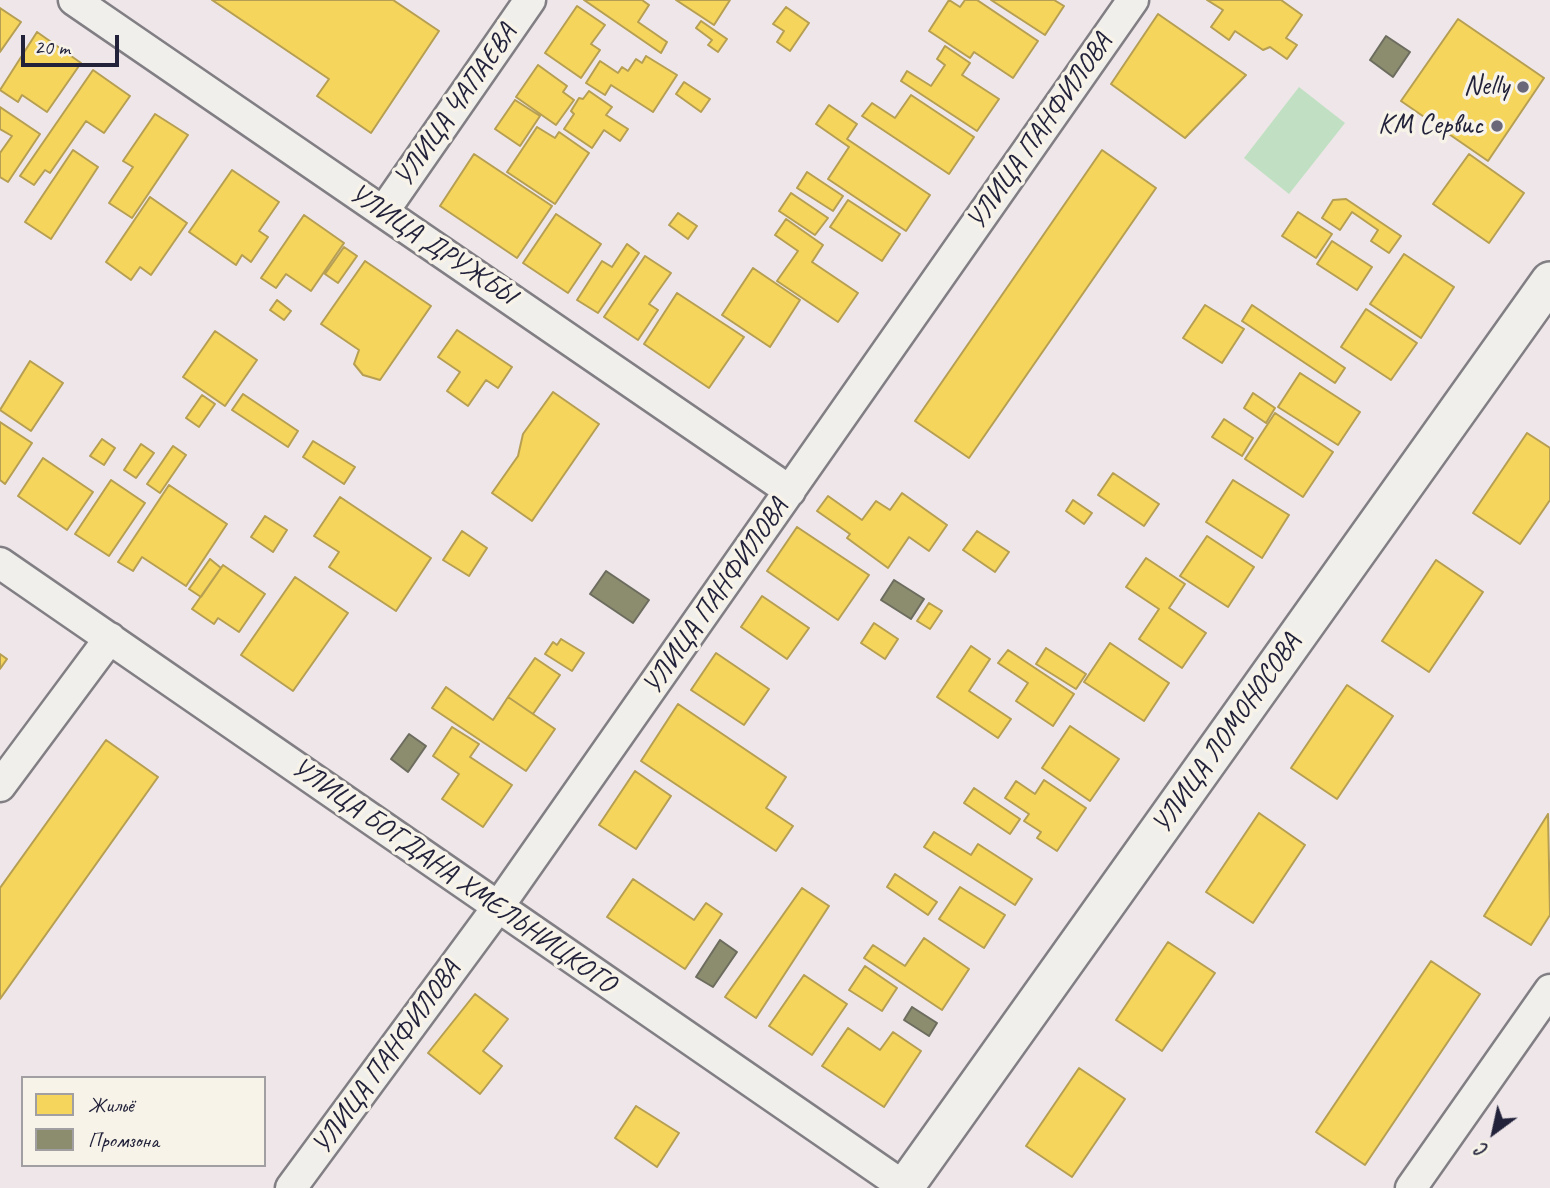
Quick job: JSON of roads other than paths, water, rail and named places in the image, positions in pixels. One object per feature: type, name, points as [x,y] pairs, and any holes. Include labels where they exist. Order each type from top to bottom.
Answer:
[{"type":"street","name":"УЛИЦА ДРУЖБЫ","points":[[74,0],[790,491]]},
{"type":"street","name":"УЛИЦА ЧАПАЕВА","points":[[383,212],[530,0]]},
{"type":"street","name":"УЛИЦА ПАНФИЛОВА","points":[[291,1188],[498,907],[1133,0]]},
{"type":"street","name":"УЛИЦА ЛОМОНОСОВА","points":[[905,1188],[1550,281]]},
{"type":"street","name":"УЛИЦА БОГДАНА ХМЕЛЬНИЦКОГО","points":[[0,563],[905,1188]]},
{"type":"street","points":[[0,786],[110,639]]},
{"type":"street","points":[[1411,1188],[1550,990]]},
{"type":"place","name":"Nelly","points":[[1523,87]]},
{"type":"place","name":"КМ Сервис","points":[[1497,126]]}]
